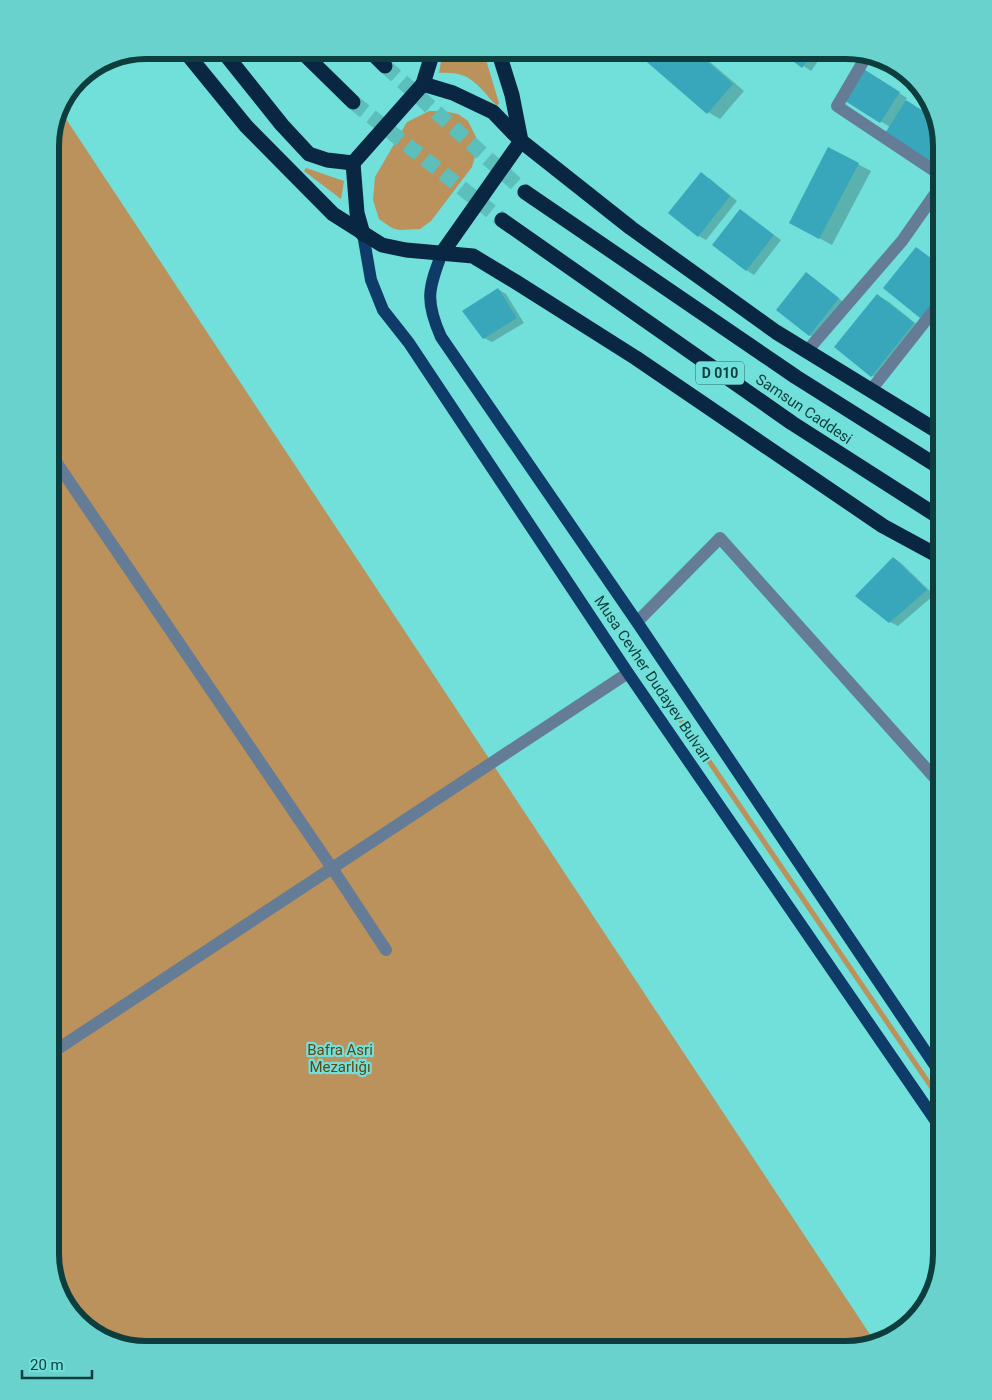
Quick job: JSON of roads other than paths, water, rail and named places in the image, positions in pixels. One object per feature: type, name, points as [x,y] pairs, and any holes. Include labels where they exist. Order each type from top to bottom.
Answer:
[{"type":"highway","points":[[191,59],[246,126],[333,214],[363,234],[382,245],[406,250],[473,256],[636,358],[883,526],[933,553]]},
{"type":"highway","points":[[229,59],[282,125],[309,154],[327,160],[353,162]]},
{"type":"highway","points":[[309,59],[354,102]]},
{"type":"highway","points":[[378,59],[385,66]]},
{"type":"highway","points":[[363,234],[357,213],[353,162],[423,84],[432,59]]},
{"type":"highway","points":[[442,253],[521,141],[512,95],[501,59]]},
{"type":"highway","points":[[423,84],[453,93],[493,112],[521,141],[631,228],[776,332],[933,428]]},
{"type":"highway","name":"Samsun Caddesi","points":[[525,192],[796,377],[933,463]]},
{"type":"highway","name":"Samsun Caddesi","points":[[502,220],[792,423],[933,513]]},
{"type":"main road","name":"Musa Cevher Dudayev Bulvarı","points":[[363,234],[371,280],[383,310],[408,343],[628,673],[933,1117]]},
{"type":"main road","name":"Musa Cevher Dudayev Bulvarı","points":[[442,253],[431,280],[429,298],[432,316],[441,337],[637,622],[933,1063]]},
{"type":"street","points":[[863,61],[837,106],[933,170]]},
{"type":"street","points":[[806,351],[902,241],[933,197]]},
{"type":"street","points":[[871,390],[933,311]]},
{"type":"street","points":[[59,466],[386,950]]},
{"type":"street","points":[[637,622],[720,538],[933,776]]},
{"type":"street","points":[[59,1048],[628,673]]},
{"type":"tunnel","points":[[385,66],[525,192]]},
{"type":"tunnel","points":[[353,102],[502,220]]},
{"type":"park label","name":"Bafra Asri Mezarlığı","points":[[340,1058]]}]
